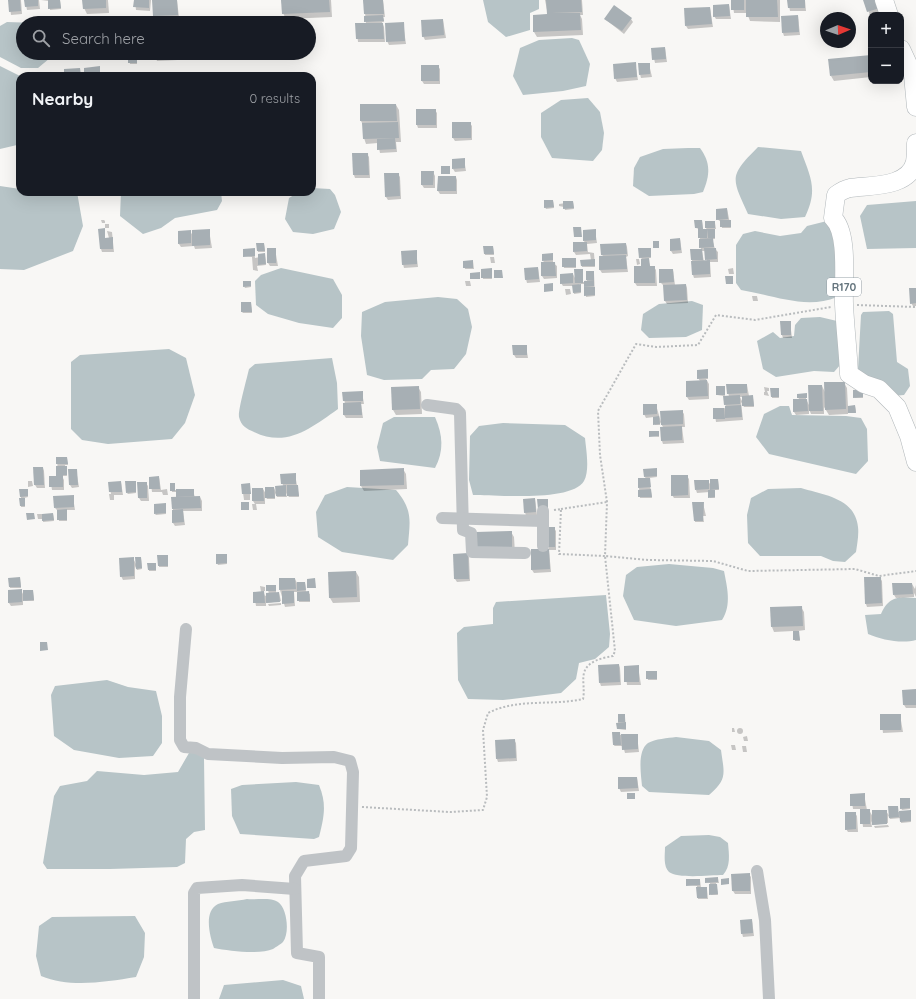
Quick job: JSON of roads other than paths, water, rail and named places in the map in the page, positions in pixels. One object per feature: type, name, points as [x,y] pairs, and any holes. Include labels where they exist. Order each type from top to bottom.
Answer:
[{"type":"main road","points":[[884,0],[888,12]]},
{"type":"main road","points":[[904,56],[913,75],[916,107]]},
{"type":"main road","name":"R170","points":[[916,143],[915,162],[909,175],[891,182],[870,187],[849,188],[836,195],[833,218],[838,223],[842,238],[844,305],[850,374],[864,384],[879,390],[897,407],[909,436],[916,462]]},
{"type":"street","points":[[427,405],[456,409],[460,413],[463,461],[463,530],[471,533],[472,552],[525,553]]},
{"type":"street","points":[[442,518],[543,516],[543,546]]},
{"type":"street","points":[[186,629],[180,698],[180,740],[184,747],[196,748],[208,754],[282,758],[334,757],[350,761],[352,772],[351,848],[346,856],[304,861],[295,876],[297,953],[319,957],[319,999]]},
{"type":"street","points":[[757,871],[765,920],[769,999]]},
{"type":"street","points":[[194,999],[194,893],[197,888],[242,885],[295,889]]}]
